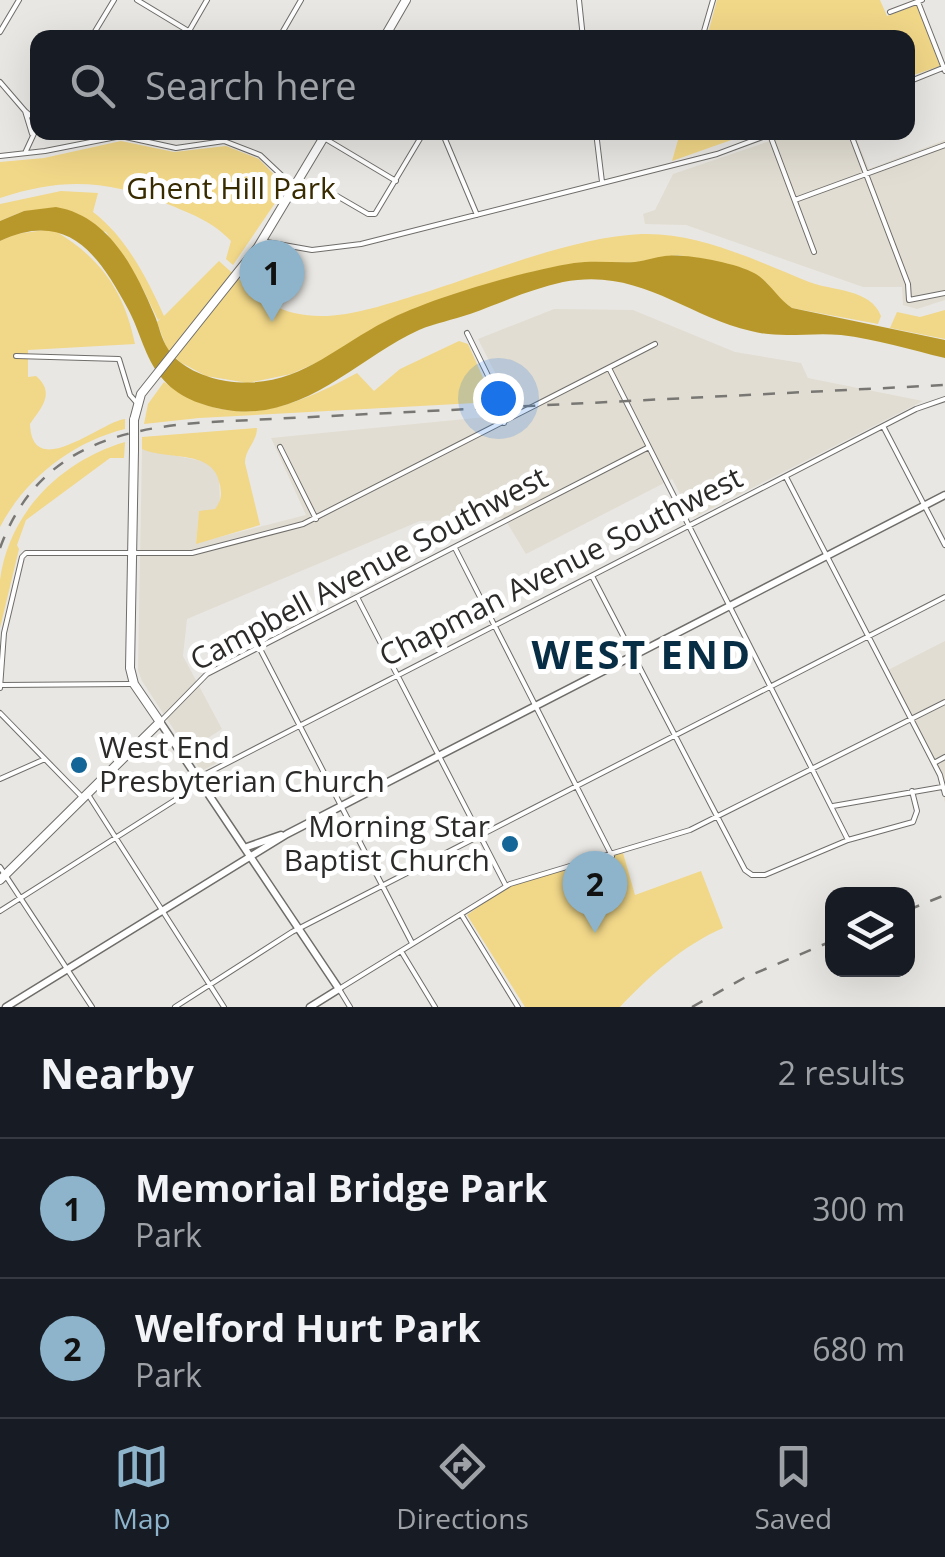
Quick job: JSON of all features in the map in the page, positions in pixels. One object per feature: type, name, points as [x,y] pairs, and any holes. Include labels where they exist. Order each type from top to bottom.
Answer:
[{"type":"main road","points":[[389,30],[406,0]]},
{"type":"main road","points":[[310,1007],[339,989],[134,684],[130,668],[134,420],[138,402],[262,241],[323,140]]},
{"type":"main road","points":[[6,1007],[287,834],[945,495]]},
{"type":"main road","name":"Campbell Avenue Southwest","points":[[2,874],[160,722]]},
{"type":"main road","points":[[240,840],[249,848],[287,834]]},
{"type":"street","points":[[0,32],[19,0]]},
{"type":"street","points":[[96,30],[114,0]]},
{"type":"street","points":[[137,0],[187,30]]},
{"type":"street","points":[[190,30],[207,0]]},
{"type":"street","points":[[284,30],[301,0]]},
{"type":"street","points":[[578,0],[583,30]]},
{"type":"street","points":[[704,30],[713,0]]},
{"type":"street","points":[[890,12],[920,1],[945,69],[915,80]]},
{"type":"street","points":[[0,82],[30,117]]},
{"type":"street","points":[[24,111],[30,128]]},
{"type":"street","points":[[25,153],[30,139]]},
{"type":"street","points":[[0,156],[97,140]]},
{"type":"street","points":[[150,140],[176,148],[222,140],[260,155],[294,187]]},
{"type":"street","points":[[334,140],[396,181]]},
{"type":"street","points":[[337,196],[375,214],[419,140]]},
{"type":"street","points":[[445,140],[477,215]]},
{"type":"street","points":[[597,140],[602,184]]},
{"type":"street","points":[[262,241],[302,249],[330,249],[602,184],[756,140]]},
{"type":"street","points":[[775,140],[814,252]]},
{"type":"street","points":[[853,140],[908,284],[909,300],[945,294]]},
{"type":"street","points":[[795,200],[945,145]]},
{"type":"street","points":[[466,333],[500,400],[504,422]]},
{"type":"street","points":[[134,684],[0,686],[4,633],[26,553],[192,553],[316,519],[656,344]]},
{"type":"street","points":[[16,356],[119,359],[130,395],[138,402]]},
{"type":"street","points":[[609,368],[848,840]]},
{"type":"street","name":"Chapman Avenue Southwest","points":[[0,911],[200,780],[300,725],[916,408],[945,399]]},
{"type":"street","points":[[883,426],[945,545]]},
{"type":"street","points":[[280,447],[316,519]]},
{"type":"street","name":"Campbell Avenue Southwest","points":[[160,722],[200,679],[649,447]]},
{"type":"street","points":[[786,476],[912,719],[945,794]]},
{"type":"street","points":[[455,548],[612,856]]},
{"type":"street","points":[[592,576],[717,819],[752,876],[765,875],[848,840],[913,822],[917,812],[912,792]]},
{"type":"street","points":[[175,1007],[298,928],[945,596]]},
{"type":"street","points":[[357,597],[506,886]]},
{"type":"street","points":[[259,647],[412,943]]},
{"type":"street","points":[[350,1007],[339,989],[506,886],[668,839],[717,819],[945,702]]},
{"type":"street","points":[[0,714],[85,796],[224,1007]]},
{"type":"street","points":[[934,763],[945,758]]},
{"type":"street","points":[[0,779],[45,759]]},
{"type":"street","points":[[833,806],[944,786]]},
{"type":"street","points":[[2,874],[22,898],[92,1007]]},
{"type":"street","points":[[460,914],[518,1007]]},
{"type":"street","points":[[400,950],[435,1007]]},
{"type":"shaded area","points":[[773,140],[857,140],[869,169],[945,140],[945,300],[917,309],[903,305],[902,287],[863,287],[686,225],[645,224],[643,214],[655,210],[673,174]]},
{"type":"shaded area","points":[[56,207],[91,221],[118,247],[173,355],[194,371],[226,381],[272,380],[292,374],[405,312],[504,279],[574,263],[635,262],[674,255],[746,269],[764,280],[792,308],[945,340],[945,358],[854,337],[751,331],[638,287],[590,279],[539,288],[419,330],[305,398],[254,411],[227,410],[191,400],[161,377],[117,289],[78,242],[44,231],[0,241],[0,221],[24,211]]},
{"type":"shaded area","points":[[554,309],[633,310],[735,352],[801,363],[808,378],[923,401],[693,518],[672,479],[526,554],[504,518],[420,521],[187,619],[183,656],[222,729],[205,740],[217,763],[201,771],[138,670],[142,449],[202,461],[213,467],[219,479],[220,503],[215,509],[199,512],[196,543],[306,515],[271,438],[496,416],[508,398],[478,339]]},
{"type":"shaded area","points":[[945,641],[945,803],[940,780],[884,672]]},
{"type":"green space","points":[[717,0],[880,0],[887,16],[917,5],[940,66],[915,75],[915,30],[709,30]]},
{"type":"green space","points":[[678,140],[731,140],[672,161]]},
{"type":"green space","name":"Ghent Hill Park","points":[[121,141],[174,152],[226,146],[259,159],[286,187],[233,265],[226,259],[231,241],[217,229],[179,209],[126,190],[66,184],[0,198],[0,162],[44,158]]},
{"type":"green space","points":[[61,191],[98,193],[93,212],[125,246],[164,316],[219,261],[272,304],[294,313],[326,316],[358,312],[559,249],[641,234],[685,238],[727,249],[809,282],[860,296],[876,307],[881,316],[878,324],[792,308],[767,283],[745,269],[678,255],[637,262],[576,263],[532,272],[386,321],[336,354],[291,374],[248,383],[206,376],[180,362],[167,349],[157,322],[161,318],[158,320],[142,287],[106,232],[24,211],[0,221],[0,204]]},
{"type":"green space","points":[[52,229],[84,251],[107,277],[124,307],[135,344],[28,350],[28,377],[36,376],[46,394],[30,424],[34,441],[42,448],[55,449],[125,419],[125,429],[87,443],[52,465],[23,493],[0,527],[0,241],[16,234]]},
{"type":"green space","points":[[945,310],[945,339],[890,328],[897,312],[920,317]]},
{"type":"green space","points":[[459,341],[468,344],[494,402],[144,424],[148,404],[164,382],[213,407],[261,410],[308,397],[357,373],[374,391],[400,369]]},
{"type":"green space","points":[[257,428],[245,463],[260,525],[196,544],[199,511],[215,509],[220,501],[216,473],[200,461],[142,449],[142,437]]},
{"type":"green space","points":[[125,442],[124,458],[110,458],[26,520],[0,628],[0,580],[5,555],[27,511],[60,476],[80,462]]},
{"type":"green space","points":[[623,853],[635,895],[701,871],[723,928],[668,962],[620,1007],[525,1007],[467,915],[510,884]]},
{"type":"railway","points":[[0,548],[15,515],[57,467],[83,450],[143,430],[211,422],[945,385]]},
{"type":"railway","points":[[915,907],[945,895]]},
{"type":"railway","points":[[692,1007],[744,978],[825,944]]},
{"type":"place","name":"Memorial Bridge Park","points":[[272,322]]},
{"type":"place","name":"West End Presbyterian Church","points":[[79,765]]},
{"type":"place","name":"Morning Star Baptist Church","points":[[510,844]]},
{"type":"place","name":"Welford Hurt Park","points":[[595,933]]},
{"type":"district","name":"WEST END","points":[[642,655]]}]
